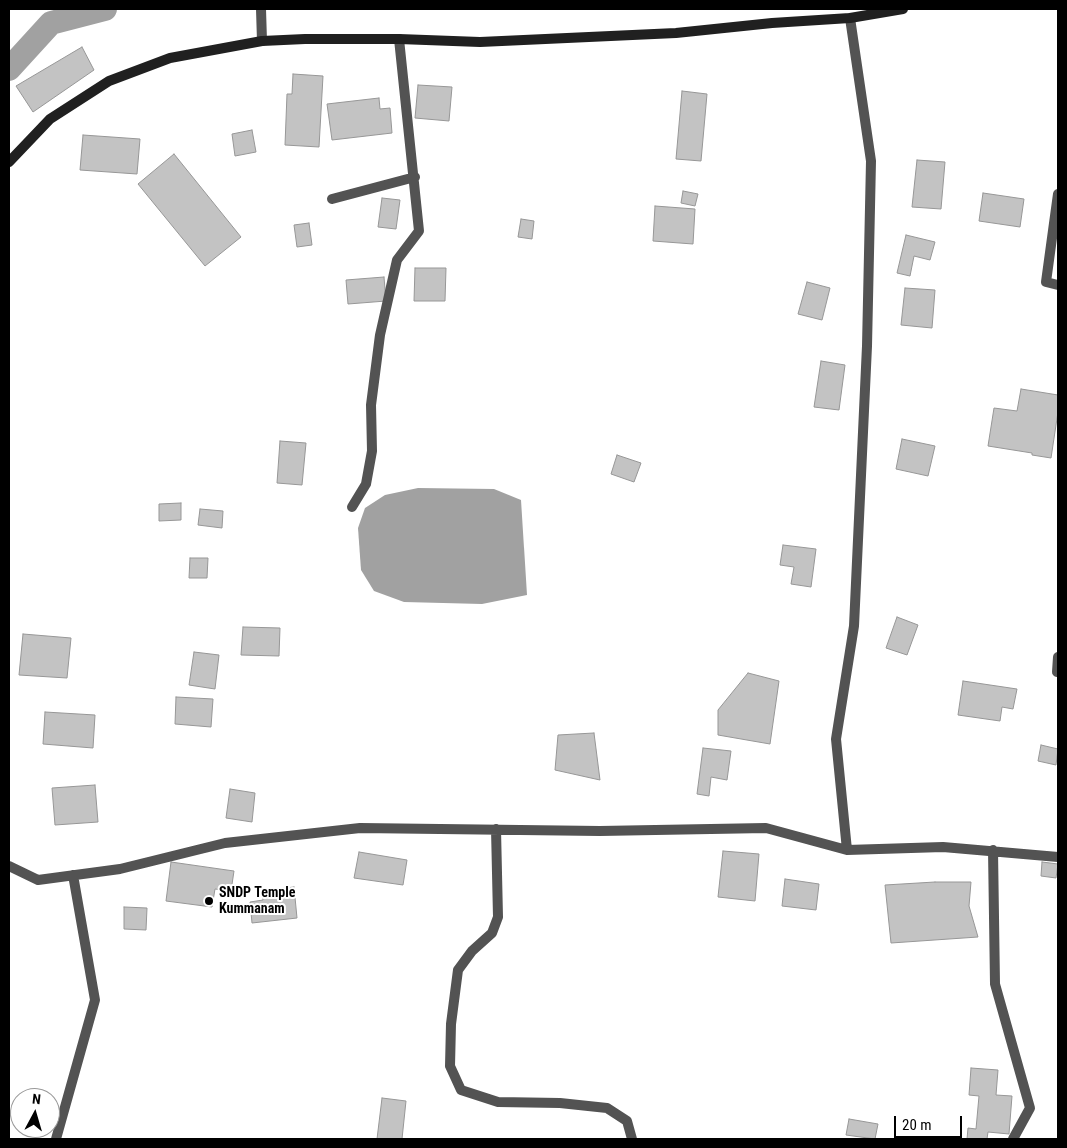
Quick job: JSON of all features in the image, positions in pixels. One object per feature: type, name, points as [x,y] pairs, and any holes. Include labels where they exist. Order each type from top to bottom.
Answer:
[{"type":"main road","points":[[9,162],[50,119],[109,81],[170,58],[262,41],[399,39],[480,42],[577,38],[676,33],[772,23],[850,18],[903,9]]},
{"type":"street","points":[[262,12],[262,41]]},
{"type":"street","points":[[847,850],[836,739],[854,626],[868,346],[871,161],[850,18]]},
{"type":"street","points":[[352,507],[366,484],[372,451],[371,405],[380,335],[397,260],[420,231],[399,39]]},
{"type":"street","points":[[332,199],[415,177]]},
{"type":"street","points":[[1058,194],[1046,282],[1058,285]]},
{"type":"street","points":[[1057,672],[1058,657]]},
{"type":"street","points":[[9,866],[38,880],[120,869],[225,843],[360,828],[600,831],[766,828],[847,850],[943,847],[1058,857]]},
{"type":"street","points":[[496,829],[498,917],[492,933],[472,951],[458,970],[451,1024],[450,1066],[461,1090],[498,1102],[560,1103],[606,1108],[627,1121],[632,1139]]},
{"type":"street","points":[[993,850],[995,984],[1030,1108],[1012,1139]]},
{"type":"street","points":[[56,1139],[95,1000],[73,875]]},
{"type":"shaded area","points":[[418,488],[494,489],[521,500],[527,595],[482,604],[404,602],[374,591],[361,570],[358,528],[365,508],[385,495]]},
{"type":"building","points":[[82,47],[94,70],[33,112],[16,86]]},
{"type":"building","points":[[293,74],[323,76],[319,147],[285,145],[287,94],[292,94]]},
{"type":"building","points":[[418,85],[452,87],[449,121],[415,118]]},
{"type":"building","points":[[682,91],[707,94],[701,161],[676,159]]},
{"type":"building","points":[[379,98],[380,109],[390,108],[392,133],[332,140],[327,104]]},
{"type":"building","points":[[252,130],[256,152],[235,156],[232,134]]},
{"type":"building","points":[[83,135],[140,139],[137,174],[80,170]]},
{"type":"building","points":[[174,154],[241,237],[205,266],[138,184]]},
{"type":"building","points":[[917,160],[945,162],[941,209],[912,207]]},
{"type":"building","points":[[683,191],[698,194],[695,206],[681,203]]},
{"type":"building","points":[[983,193],[1024,199],[1020,227],[979,221]]},
{"type":"building","points":[[382,198],[400,200],[396,229],[378,227]]},
{"type":"building","points":[[655,206],[695,209],[693,244],[653,241]]},
{"type":"building","points":[[521,219],[534,221],[532,239],[518,237]]},
{"type":"building","points":[[309,223],[312,245],[297,247],[294,225]]},
{"type":"building","points":[[906,235],[935,242],[930,260],[914,256],[910,276],[897,273]]},
{"type":"building","points":[[415,268],[446,268],[445,301],[414,301]]},
{"type":"building","points":[[384,277],[386,301],[348,304],[346,280]]},
{"type":"building","points":[[807,282],[830,288],[822,320],[798,314]]},
{"type":"building","points":[[905,288],[935,290],[932,328],[901,325]]},
{"type":"building","points":[[821,361],[845,365],[839,410],[814,407]]},
{"type":"building","points":[[1021,389],[1058,395],[1058,412],[1051,458],[988,446],[994,408],[1017,411]]},
{"type":"building","points":[[902,439],[935,446],[928,476],[896,469]]},
{"type":"building","points":[[280,441],[306,443],[302,485],[277,483]]},
{"type":"building","points":[[617,455],[641,463],[634,482],[611,474]]},
{"type":"building","points":[[181,503],[181,520],[159,521],[159,504]]},
{"type":"building","points":[[200,509],[223,511],[222,528],[198,525]]},
{"type":"building","points":[[783,545],[816,549],[811,587],[791,584],[794,567],[780,565]]},
{"type":"building","points":[[190,558],[208,558],[207,578],[189,578]]},
{"type":"building","points":[[897,617],[918,625],[907,655],[886,648]]},
{"type":"building","points":[[243,627],[280,628],[279,656],[241,655]]},
{"type":"building","points":[[23,634],[71,638],[67,678],[19,675]]},
{"type":"building","points":[[194,652],[219,655],[215,689],[189,685]]},
{"type":"building","points":[[748,673],[779,681],[770,744],[718,735],[718,710]]},
{"type":"building","points":[[963,681],[1017,689],[1013,709],[1002,707],[1000,721],[958,715]]},
{"type":"building","points":[[176,697],[213,699],[211,727],[175,724]]},
{"type":"building","points":[[45,712],[95,715],[93,748],[43,744]]},
{"type":"building","points":[[594,733],[600,780],[555,770],[558,735]]},
{"type":"building","points":[[1041,745],[1058,749],[1056,765],[1038,761]]},
{"type":"building","points":[[703,748],[731,751],[727,780],[711,777],[709,796],[697,794]]},
{"type":"building","points":[[95,785],[98,822],[55,825],[52,788]]},
{"type":"building","points":[[230,789],[255,793],[252,822],[226,818]]},
{"type":"building","points":[[723,851],[759,854],[755,901],[718,897]]},
{"type":"building","points":[[359,852],[407,860],[403,885],[354,878]]},
{"type":"building","points":[[171,862],[234,871],[231,891],[215,889],[212,907],[166,901]]},
{"type":"building","points":[[1042,862],[1058,864],[1056,878],[1041,876]]},
{"type":"building","points":[[785,879],[819,884],[816,910],[782,906]]},
{"type":"building","points":[[971,882],[969,906],[978,937],[891,943],[885,885]]},
{"type":"building","points":[[294,887],[297,918],[252,923],[250,902],[263,900],[262,891]]},
{"type":"building","points":[[124,907],[147,908],[146,930],[124,929]]},
{"type":"building","points":[[971,1068],[998,1070],[996,1095],[1012,1096],[1009,1134],[988,1132],[987,1139],[967,1139],[968,1128],[976,1129],[979,1096],[969,1095]]},
{"type":"building","points":[[382,1098],[406,1101],[402,1139],[377,1139]]},
{"type":"building","points":[[849,1119],[878,1124],[875,1139],[846,1135]]},
{"type":"waterway","points":[[9,69],[51,23],[105,9]]},
{"type":"place","name":"SNDP Temple Kummanam","points":[[209,901]]}]
